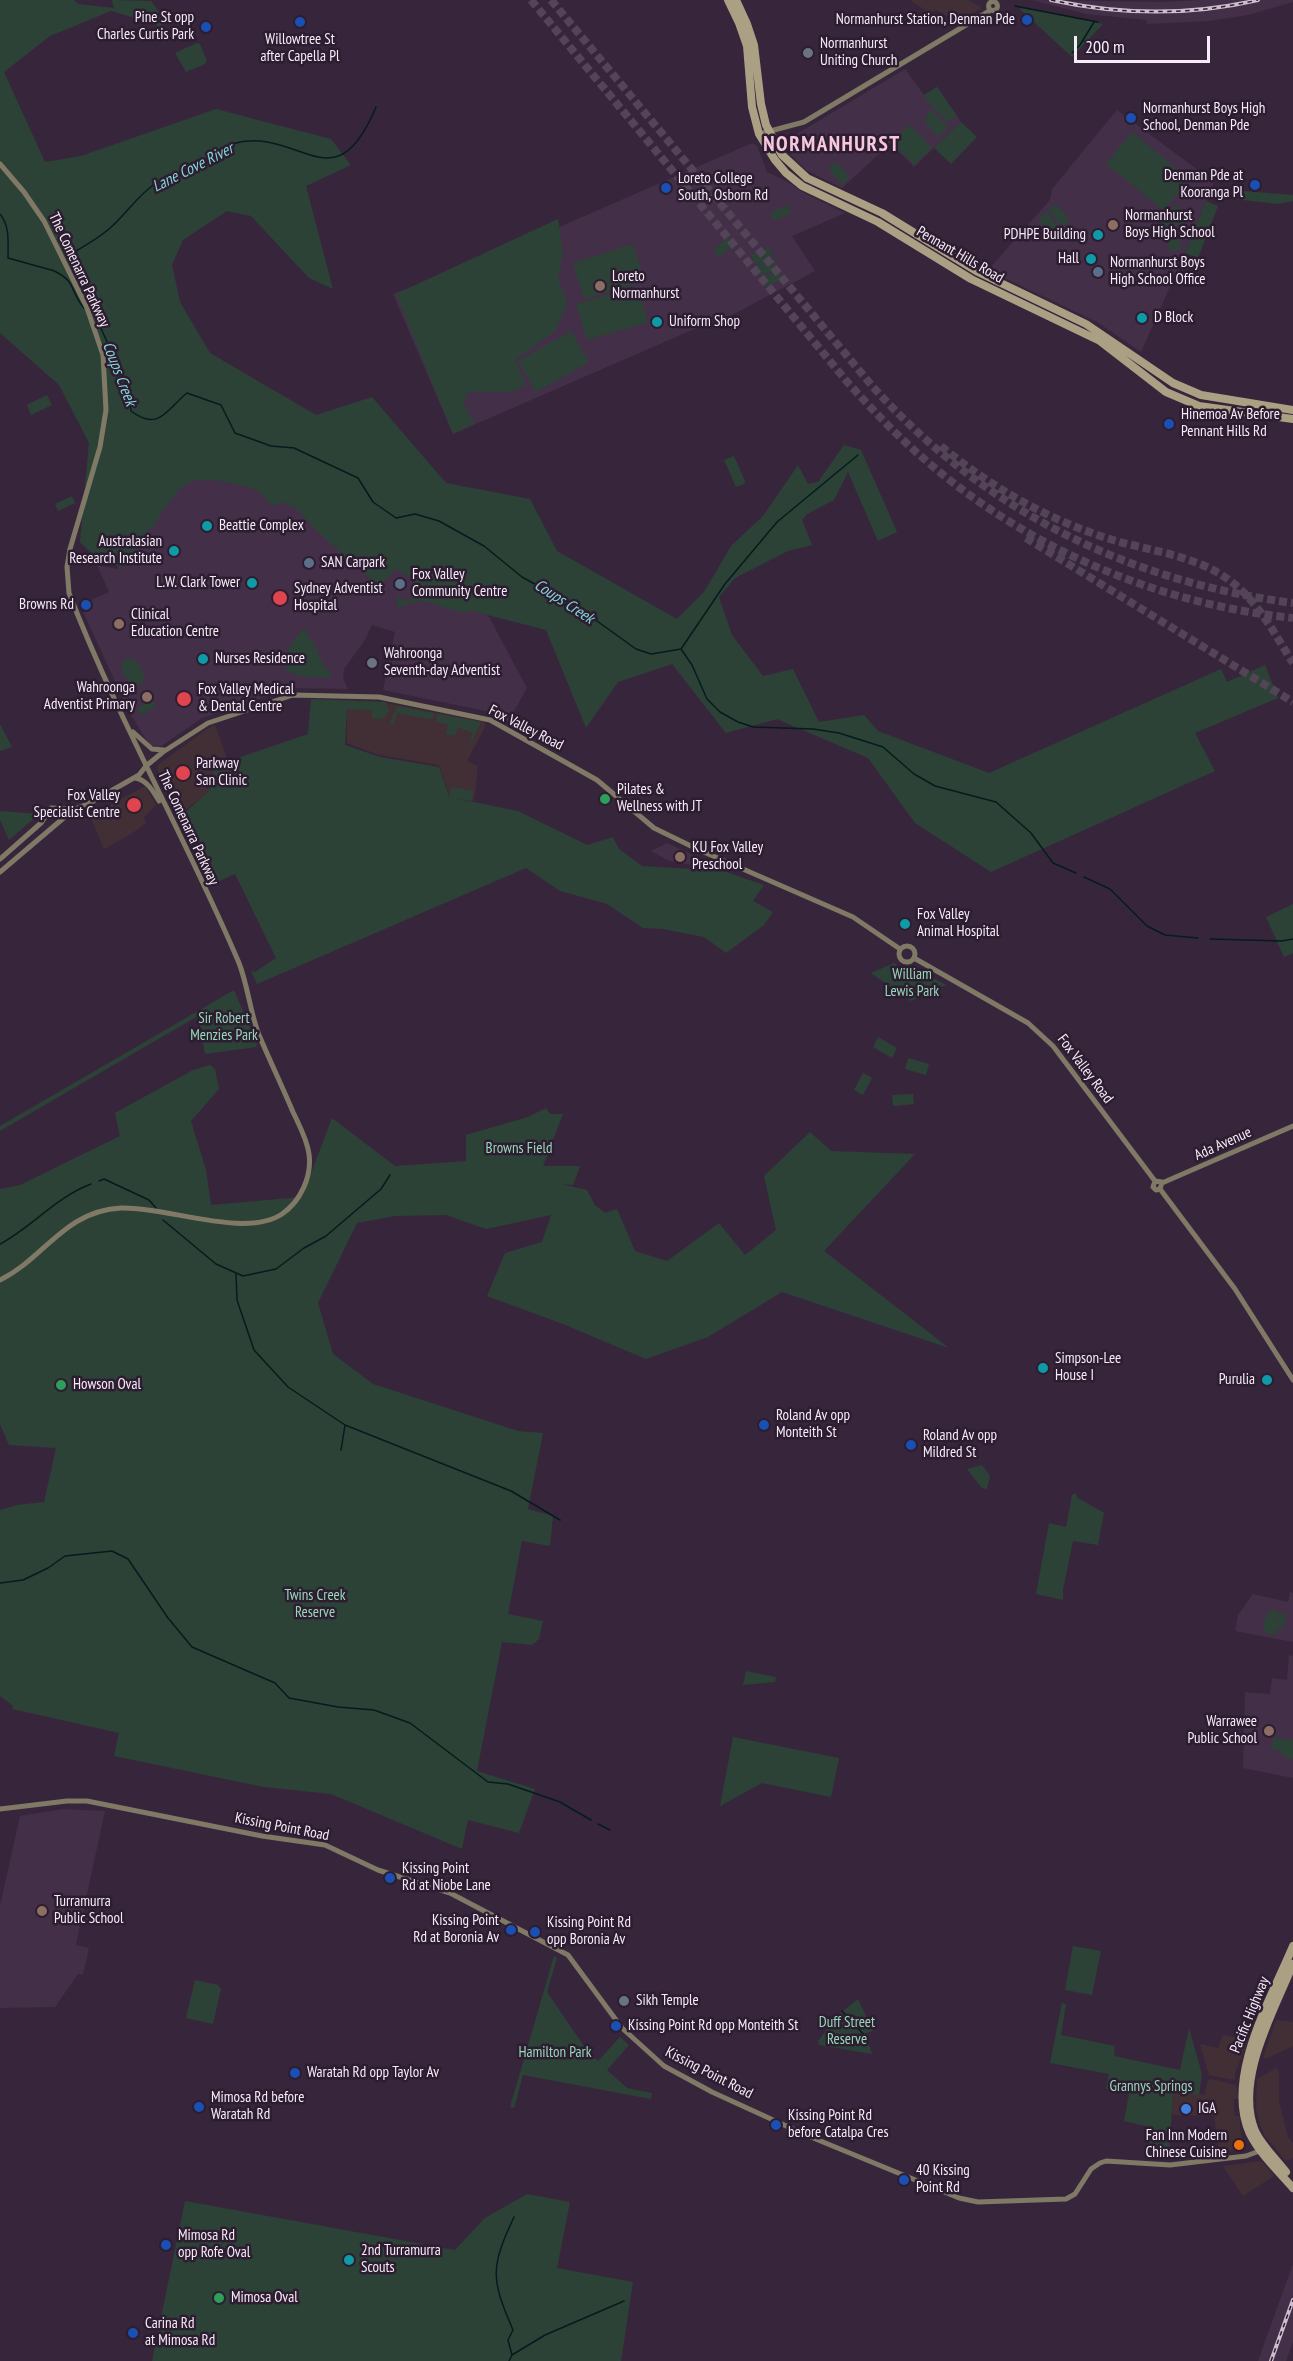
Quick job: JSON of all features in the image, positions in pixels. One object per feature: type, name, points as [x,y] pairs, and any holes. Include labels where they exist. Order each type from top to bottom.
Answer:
[{"type":"highway","name":"Pennant Hills Road","points":[[728,0],[745,38],[750,68],[752,107],[759,134],[775,160],[802,186],[878,222],[971,279],[1100,341],[1166,392],[1198,405],[1293,419]]},
{"type":"highway","name":"Pennant Hills Road","points":[[736,0],[752,36],[760,104],[769,132],[782,154],[807,178],[882,213],[978,272],[1086,324],[1173,383],[1201,395],[1293,410]]},
{"type":"highway","name":"Pacific Highway","points":[[1293,1946],[1256,2034],[1244,2071],[1244,2106],[1248,2127],[1293,2188]]},
{"type":"highway","name":"Pacific Highway","points":[[1293,1964],[1263,2036],[1251,2075],[1251,2116],[1255,2130],[1264,2149],[1293,2180]]},
{"type":"main road","points":[[759,134],[804,122],[990,10],[987,1]]},
{"type":"main road","name":"The Comenarra Parkway","points":[[0,164],[24,192],[44,221],[87,308],[103,355],[107,398],[105,422],[100,447],[70,549],[67,582],[76,610],[146,766],[239,964],[256,1028],[306,1141],[309,1153],[308,1178],[297,1199],[276,1218],[260,1223],[234,1223],[137,1208],[105,1210],[90,1214],[62,1230],[13,1273],[0,1280]]},
{"type":"main road","name":"Fox Valley Road","points":[[0,859],[41,823],[51,808],[75,809],[135,778],[166,750],[204,725],[292,695],[379,697],[485,718],[597,780],[654,828],[853,918],[900,949]]},
{"type":"main road","points":[[127,723],[147,747],[156,751],[166,750]]},
{"type":"main road","points":[[135,778],[141,779],[149,786],[168,813]]},
{"type":"main road","points":[[0,872],[75,809]]},
{"type":"main road","points":[[904,946],[911,946],[915,953],[914,958],[910,962],[902,960],[899,956],[900,949],[904,946]]},
{"type":"main road","name":"Fox Valley Road","points":[[914,958],[1028,1023],[1042,1034],[1155,1181],[1159,1180],[1161,1186]]},
{"type":"main road","name":"Ada Avenue","points":[[1161,1186],[1293,1126]]},
{"type":"main road","points":[[1161,1186],[1235,1289],[1293,1380]]},
{"type":"main road","name":"Kissing Point Road","points":[[0,1809],[67,1801],[87,1801],[262,1836],[313,1842],[339,1851],[378,1870],[450,1893],[568,1955],[622,2028],[664,2066],[712,2092],[835,2148],[969,2201],[1024,2202],[1066,2199],[1075,2194],[1091,2169],[1106,2161],[1170,2165],[1246,2156],[1264,2149]]},
{"type":"shaded area","points":[[910,0],[968,0],[982,8],[959,22],[936,10],[930,13]]},
{"type":"shaded area","points":[[1032,0],[1162,2],[1293,0],[1293,2],[1248,15],[1209,21],[1147,24],[1146,20],[1086,14]]},
{"type":"shaded area","points":[[905,69],[924,95],[937,87],[961,122],[914,167],[891,143],[842,188],[806,170],[790,154],[796,147],[790,138]]},
{"type":"shaded area","name":"Normanhurst Boys High School","points":[[1117,110],[1214,182],[1141,352],[1097,322],[988,270],[1050,200],[1052,189]]},
{"type":"shaded area","name":"Loreto Normanhurst","points":[[752,143],[757,146],[767,172],[845,213],[792,236],[815,271],[719,322],[692,330],[453,434],[393,294],[557,228]]},
{"type":"shaded area","name":"Sydney Adventist Hospital","points":[[225,462],[394,561],[455,589],[489,617],[527,688],[510,718],[511,723],[491,712],[383,690],[395,632],[372,625],[365,640],[344,669],[343,678],[348,689],[292,688],[202,718],[163,745],[157,747],[149,744],[129,712],[80,605],[109,592],[97,565],[117,569],[147,502]]},
{"type":"shaded area","points":[[347,700],[381,702],[484,722],[486,725],[467,761],[478,766],[474,801],[450,797],[439,765],[379,755],[347,743]]},
{"type":"shaded area","points":[[215,725],[228,761],[214,766],[209,791],[178,816],[157,769],[158,765]]},
{"type":"shaded area","points":[[145,786],[156,805],[144,817],[146,823],[104,849],[90,816]]},
{"type":"shaded area","name":"KU Fox Valley Preschool","points":[[667,843],[704,860],[705,867],[669,861],[651,851]]},
{"type":"shaded area","points":[[1290,1592],[1293,1593],[1293,1642],[1235,1631],[1238,1615],[1253,1594],[1288,1602]]},
{"type":"shaded area","name":"Warrawee Public School","points":[[1289,1655],[1293,1656],[1293,1778],[1243,1768],[1245,1692],[1270,1694],[1272,1678],[1287,1680]]},
{"type":"shaded area","name":"Turramurra Public School","points":[[63,1809],[105,1811],[82,1917],[111,1923],[110,1925],[81,1920],[76,1945],[89,1948],[83,1975],[78,1974],[55,2007],[0,2008],[0,1906],[20,1816]]},
{"type":"shaded area","points":[[1276,2020],[1293,2022],[1293,2046],[1265,2059],[1263,2057]]},
{"type":"shaded area","points":[[1223,2035],[1248,2040],[1235,2073],[1235,2080],[1209,2075],[1200,2044],[1218,2048]]},
{"type":"shaded area","points":[[1276,2068],[1279,2071],[1279,2101],[1288,2137],[1293,2143],[1293,2158],[1286,2161],[1265,2136],[1256,2108],[1257,2079]]},
{"type":"shaded area","points":[[1211,2079],[1236,2085],[1238,2099],[1234,2099],[1234,2110],[1235,2116],[1239,2116],[1241,2135],[1246,2146],[1244,2149],[1219,2152],[1214,2116],[1172,2115],[1173,2092],[1205,2095],[1207,2082]]},
{"type":"shaded area","points":[[1262,2161],[1274,2176],[1243,2196],[1223,2166]]},
{"type":"shaded area","points":[[1293,2264],[1293,2342],[1286,2361],[1258,2361]]},
{"type":"green space","points":[[0,0],[74,0],[78,4],[114,8],[112,0],[151,1],[163,22],[165,45],[156,24],[111,11],[50,36],[4,72],[45,162],[81,156],[216,109],[331,139],[351,165],[306,186],[333,289],[309,278],[251,216],[227,211],[183,240],[172,265],[180,302],[210,353],[316,415],[372,397],[446,483],[530,499],[557,551],[677,619],[704,592],[731,546],[763,516],[798,465],[808,484],[818,482],[844,445],[861,450],[897,532],[878,541],[848,472],[834,500],[807,514],[802,520],[812,545],[788,551],[735,578],[719,597],[732,635],[763,676],[793,669],[819,722],[864,715],[878,731],[989,773],[1221,669],[1227,682],[1265,665],[1278,698],[1195,733],[1215,771],[991,872],[915,823],[868,758],[777,719],[726,733],[672,664],[618,682],[586,728],[546,630],[468,610],[467,613],[420,601],[397,607],[398,595],[406,602],[420,589],[407,574],[405,575],[396,568],[379,587],[316,530],[297,509],[282,502],[272,506],[253,489],[215,480],[190,482],[169,502],[152,529],[149,528],[124,568],[108,559],[102,564],[80,542],[89,443],[59,385],[0,333]]},
{"type":"green space","points":[[1021,8],[1103,24],[1072,57]]},
{"type":"green space","points":[[197,43],[200,44],[207,61],[186,72],[175,53]]},
{"type":"green space","points":[[937,87],[957,116],[947,122],[924,95]]},
{"type":"green space","points":[[930,109],[948,127],[938,137],[924,122]]},
{"type":"green space","points":[[961,122],[977,137],[951,164],[934,148]]},
{"type":"green space","points":[[910,125],[932,148],[914,165],[891,142]]},
{"type":"green space","points":[[1132,132],[1189,179],[1164,210],[1179,205],[1184,223],[1174,227],[1182,248],[1171,252],[1159,219],[1169,215],[1159,218],[1157,213],[1163,210],[1106,164]]},
{"type":"green space","points":[[836,162],[850,177],[842,185],[828,169]]},
{"type":"green space","points":[[1244,191],[1293,195],[1293,201],[1278,204],[1243,200]]},
{"type":"green space","points":[[1206,201],[1218,206],[1198,258],[1185,253]]},
{"type":"green space","points":[[1056,204],[1070,220],[1062,227],[1048,210]]},
{"type":"green space","points":[[787,205],[791,213],[773,221],[770,213]]},
{"type":"green space","points":[[1046,212],[1059,228],[1051,235],[1038,219]]},
{"type":"green space","points":[[558,219],[563,252],[558,277],[567,304],[555,331],[515,360],[526,385],[511,392],[469,392],[463,403],[475,423],[453,434],[396,294]]},
{"type":"green space","points":[[729,237],[735,244],[719,257],[713,250]]},
{"type":"green space","points":[[633,244],[645,281],[584,299],[573,263]]},
{"type":"green space","points":[[769,247],[773,257],[755,265],[751,255]]},
{"type":"green space","points":[[773,258],[778,268],[760,276],[756,266]]},
{"type":"green space","points":[[779,269],[783,279],[765,287],[761,278]]},
{"type":"green space","points":[[637,286],[648,322],[587,340],[576,304]]},
{"type":"green space","points":[[571,331],[589,362],[536,392],[518,361]]},
{"type":"green space","points":[[47,395],[52,405],[31,415],[27,405]]},
{"type":"green space","points":[[734,456],[745,481],[744,484],[736,487],[724,460]]},
{"type":"green space","points":[[72,496],[75,503],[58,511],[55,504]]},
{"type":"green space","points":[[304,628],[308,631],[306,635],[314,643],[323,664],[331,672],[329,678],[297,676],[286,669],[286,658],[290,647]]},
{"type":"green space","points":[[129,658],[136,661],[144,675],[143,682],[139,685],[131,685],[121,670],[123,661]]},
{"type":"green space","points":[[151,699],[156,706],[142,715],[137,709]]},
{"type":"green space","points":[[311,699],[386,702],[389,711],[383,719],[372,718],[372,710],[347,709],[345,745],[380,757],[439,767],[449,796],[452,787],[473,791],[472,801],[454,798],[518,811],[587,845],[613,837],[619,849],[642,866],[709,870],[715,868],[764,885],[753,901],[773,912],[764,925],[726,953],[704,937],[663,929],[643,928],[607,904],[560,891],[526,868],[257,984],[251,971],[255,972],[276,958],[235,874],[210,885],[182,815],[209,791],[214,766],[308,734]]},
{"type":"green space","points":[[397,706],[434,713],[433,718],[397,713],[393,726],[390,723]]},
{"type":"green space","points":[[437,714],[481,722],[467,752],[473,733],[458,727],[455,736],[446,734],[448,724],[437,722]]},
{"type":"green space","points":[[0,724],[12,747],[0,751]]},
{"type":"green space","points":[[0,811],[39,814],[9,840],[0,820]]},
{"type":"green space","points":[[1293,904],[1293,953],[1284,957],[1266,917]]},
{"type":"green space","name":"William Lewis Park","points":[[894,963],[901,967],[908,964],[946,985],[911,1001],[871,973]]},
{"type":"green space","name":"Sir Robert Menzies Park","points":[[234,990],[257,1044],[256,1047],[205,1054],[198,1016],[0,1131],[0,1126]]},
{"type":"green space","points":[[878,1037],[897,1048],[892,1058],[873,1047]]},
{"type":"green space","points":[[908,1058],[929,1064],[926,1075],[905,1069]]},
{"type":"green space","points":[[210,1065],[215,1069],[219,1089],[191,1121],[206,1170],[211,1205],[302,1197],[332,1118],[395,1166],[466,1161],[466,1135],[528,1117],[546,1108],[550,1114],[563,1114],[543,1166],[580,1166],[573,1185],[561,1184],[587,1190],[595,1205],[605,1213],[617,1209],[635,1251],[667,1261],[719,1223],[745,1255],[776,1230],[764,1176],[810,1132],[831,1151],[915,1154],[824,1251],[949,1348],[782,1292],[708,1337],[646,1359],[563,1324],[487,1296],[505,1253],[542,1242],[551,1215],[486,1229],[446,1215],[395,1216],[357,1223],[318,1303],[333,1354],[373,1384],[518,1431],[543,1433],[528,1509],[553,1516],[550,1546],[522,1541],[508,1614],[543,1621],[539,1639],[532,1645],[502,1642],[477,1771],[535,1789],[519,1833],[468,1820],[462,1849],[331,1794],[264,1787],[114,1756],[119,1733],[12,1709],[13,1706],[0,1696],[0,1510],[17,1505],[44,1502],[56,1448],[9,1445],[0,1424],[0,1189],[20,1185],[120,1136],[115,1113],[193,1070]]},
{"type":"green space","points":[[863,1073],[872,1078],[863,1095],[854,1090]]},
{"type":"green space","points":[[913,1094],[914,1104],[893,1106],[892,1095]]},
{"type":"green space","points":[[982,1465],[990,1476],[987,1489],[982,1488],[967,1469]]},
{"type":"green space","points":[[1075,1493],[1078,1498],[1104,1513],[1098,1545],[1073,1541],[1063,1589],[1063,1600],[1036,1594],[1049,1523],[1066,1527],[1072,1495]]},
{"type":"green space","points":[[1273,1609],[1280,1613],[1278,1625],[1281,1614],[1286,1612],[1283,1629],[1277,1629],[1275,1634],[1270,1635],[1265,1632],[1264,1622],[1268,1613]]},
{"type":"green space","points":[[746,1671],[776,1677],[775,1682],[743,1685]]},
{"type":"green space","points":[[733,1737],[839,1758],[831,1797],[762,1783],[720,1806]]},
{"type":"green space","points":[[1274,1737],[1293,1740],[1293,1759],[1284,1757],[1282,1752],[1271,1749]]},
{"type":"green space","points":[[1073,1946],[1101,1951],[1092,1995],[1065,1990]]},
{"type":"green space","name":"Hamilton Park","points":[[554,1956],[557,1958],[547,1992],[590,2055],[598,2061],[620,2037],[629,2045],[607,2070],[627,2088],[652,2093],[651,2099],[523,2075],[514,2108],[510,2107]]},
{"type":"green space","points":[[195,1980],[218,1985],[221,1989],[213,2024],[186,2018]]},
{"type":"green space","name":"Duff Street Reserve","points":[[858,1999],[873,2031],[865,2033],[872,2054],[819,2045],[818,2041],[838,2015]]},
{"type":"green space","name":"Grannys Springs","points":[[1062,2003],[1066,2004],[1061,2035],[1115,2046],[1114,2056],[1180,2070],[1189,2028],[1202,2074],[1199,2095],[1173,2092],[1169,2157],[1149,2156],[1150,2127],[1124,2121],[1129,2094],[1106,2089],[1109,2074],[1050,2063]]},
{"type":"green space","points":[[527,2194],[570,2202],[557,2268],[633,2282],[621,2361],[152,2361],[185,2201],[455,2250],[485,2218]]},
{"type":"waterway","points":[[1015,6],[1098,22]]},
{"type":"waterway","points":[[1072,53],[1080,45],[1094,22]]},
{"type":"waterway","name":"Lane Cove River","points":[[70,259],[77,254],[76,251],[110,228],[143,193],[156,183],[192,168],[232,144],[256,141],[277,144],[313,156],[330,158],[345,153],[361,137],[376,107]]},
{"type":"waterway","name":"Coups Creek","points":[[0,214],[7,229],[8,258],[51,270]]},
{"type":"waterway","name":"Coups Creek","points":[[52,270],[69,282],[84,308]]},
{"type":"waterway","name":"Coups Creek","points":[[99,324],[127,386],[131,411],[141,417],[155,419],[162,416],[187,393],[221,405],[235,433],[271,446],[294,448],[358,478],[373,502],[396,518],[415,514],[439,521],[484,546],[522,577],[544,589],[565,606],[597,621],[636,649],[651,654],[681,649],[692,665],[707,699],[720,712],[738,722],[753,727],[813,729],[839,733],[883,747],[914,774],[935,786],[996,802],[1031,833],[1053,863],[1076,873]]},
{"type":"waterway","points":[[681,649],[725,584],[777,522],[858,455]]},
{"type":"waterway","name":"Coups Creek","points":[[1084,877],[1110,889],[1147,926],[1165,935],[1198,938]]},
{"type":"waterway","name":"Coups Creek","points":[[1210,939],[1281,941],[1293,939]]},
{"type":"waterway","points":[[163,1220],[216,1264],[243,1276],[276,1269],[304,1248],[326,1236],[381,1189],[390,1175]]},
{"type":"waterway","points":[[99,1181],[104,1179],[149,1200],[156,1208]]},
{"type":"waterway","points":[[0,1244],[67,1196],[91,1184]]},
{"type":"waterway","points":[[236,1274],[237,1300],[254,1350],[288,1387],[345,1425],[511,1491],[560,1520]]},
{"type":"waterway","points":[[341,1450],[345,1425]]},
{"type":"waterway","points":[[0,1583],[23,1580],[48,1568],[65,1556],[112,1551],[128,1559],[168,1618],[192,1647],[275,1683],[289,1698],[338,1707],[374,1710],[410,1723],[488,1782],[508,1784],[560,1802],[591,1820]]},
{"type":"waterway","points":[[598,1824],[610,1830]]},
{"type":"waterway","points":[[842,2011],[866,2037]]},
{"type":"waterway","points":[[509,2361],[512,2355],[508,2340],[513,2330],[500,2298],[496,2274],[501,2249],[514,2217]]},
{"type":"waterway","points":[[512,2355],[545,2335],[624,2301]]},
{"type":"tunnel","points":[[531,0],[849,384],[923,458],[963,490],[1005,519],[1049,544],[1096,566],[1143,585],[1192,600],[1242,611],[1293,618]]},
{"type":"tunnel","points":[[551,0],[873,387],[916,431],[963,470],[1011,504],[1063,533],[1117,558],[1173,577],[1232,592],[1293,603]]},
{"type":"tunnel","points":[[941,446],[981,476],[1044,513],[1113,540],[1203,565],[1229,580],[1257,608],[1293,663]]},
{"type":"tunnel","points":[[1026,538],[1293,702]]},
{"type":"railway","points":[[1051,0],[1103,9],[1154,12],[1206,9],[1258,0]]},
{"type":"railway","points":[[1271,2361],[1293,2300]]},
{"type":"place","name":"Normanhurst Station, Denman Pde","points":[[1027,20]]},
{"type":"place","name":"Willowtree St after Capella Pl","points":[[300,22]]},
{"type":"place","name":"Pine St opp Charles Curtis Park","points":[[206,27]]},
{"type":"place","name":"Normanhurst Uniting Church","points":[[808,53]]},
{"type":"place","name":"Normanhurst Boys High School, Denman Pde","points":[[1131,118]]},
{"type":"place","name":"Denman Pde at Kooranga Pl","points":[[1255,185]]},
{"type":"place","name":"Loreto College South, Osborn Rd","points":[[666,188]]},
{"type":"place","name":"Normanhurst Boys High School","points":[[1113,225]]},
{"type":"place","name":"PDHPE Building","points":[[1098,235]]},
{"type":"place","name":"Hall","points":[[1091,259]]},
{"type":"place","name":"Normanhurst Boys High School Office","points":[[1098,272]]},
{"type":"place","name":"Loreto Normanhurst","points":[[600,286]]},
{"type":"place","name":"D Block","points":[[1142,318]]},
{"type":"place","name":"Uniform Shop","points":[[657,322]]},
{"type":"place","name":"Hinemoa Av Before Pennant Hills Rd","points":[[1169,424]]},
{"type":"place","name":"Beattie Complex","points":[[207,526]]},
{"type":"place","name":"Australasian Research Institute","points":[[174,551]]},
{"type":"place","name":"SAN Carpark","points":[[309,563]]},
{"type":"place","name":"L.W. Clark Tower","points":[[252,583]]},
{"type":"place","name":"Fox Valley Community Centre","points":[[400,584]]},
{"type":"place","name":"Sydney Adventist Hospital","points":[[280,598]]},
{"type":"place","name":"Browns Rd","points":[[86,605]]},
{"type":"place","name":"Clinical Education Centre","points":[[119,624]]},
{"type":"place","name":"Nurses Residence","points":[[203,659]]},
{"type":"place","name":"Wahroonga Seventh-day Adventist","points":[[372,663]]},
{"type":"place","name":"Wahroonga Adventist Primary","points":[[147,697]]},
{"type":"place","name":"Fox Valley Medical & Dental Centre","points":[[184,699]]},
{"type":"place","name":"Parkway San Clinic","points":[[183,773]]},
{"type":"place","name":"Pilates & Wellness with JT","points":[[605,799]]},
{"type":"place","name":"Fox Valley Specialist Centre","points":[[134,805]]},
{"type":"place","name":"KU Fox Valley Preschool","points":[[680,857]]},
{"type":"place","name":"Fox Valley Animal Hospital","points":[[905,924]]},
{"type":"place","name":"Simpson-Lee House I","points":[[1043,1368]]},
{"type":"place","name":"Purulia","points":[[1267,1380]]},
{"type":"place","name":"Howson Oval","points":[[61,1385]]},
{"type":"place","name":"Roland Av opp Monteith St","points":[[764,1425]]},
{"type":"place","name":"Roland Av opp Mildred St","points":[[911,1445]]},
{"type":"place","name":"Warrawee Public School","points":[[1269,1731]]},
{"type":"place","name":"Kissing Point Rd at Niobe Lane","points":[[390,1878]]},
{"type":"place","name":"Turramurra Public School","points":[[42,1911]]},
{"type":"place","name":"Kissing Point Rd at Boronia Av","points":[[511,1930]]},
{"type":"place","name":"Kissing Point Rd opp Boronia Av","points":[[535,1932]]},
{"type":"place","name":"Sikh Temple","points":[[624,2001]]},
{"type":"place","name":"Kissing Point Rd opp Monteith St","points":[[616,2026]]},
{"type":"place","name":"Waratah Rd opp Taylor Av","points":[[295,2073]]},
{"type":"place","name":"Mimosa Rd before Waratah Rd","points":[[199,2107]]},
{"type":"place","name":"IGA","points":[[1186,2109]]},
{"type":"place","name":"Kissing Point Rd before Catalpa Cres","points":[[776,2125]]},
{"type":"place","name":"Fan Inn Modern Chinese Cuisine","points":[[1239,2145]]},
{"type":"place","name":"40 Kissing Point Rd","points":[[904,2180]]},
{"type":"place","name":"Mimosa Rd opp Rofe Oval","points":[[166,2245]]},
{"type":"place","name":"2nd Turramurra Scouts","points":[[349,2260]]},
{"type":"place","name":"Mimosa Oval","points":[[219,2298]]},
{"type":"place","name":"Carina Rd at Mimosa Rd","points":[[133,2333]]},
{"type":"district","name":"NORMANHURST","points":[[832,145]]},
{"type":"park label","name":"Browns Field","points":[[519,1149]]},
{"type":"park label","name":"Twins Creek Reserve","points":[[315,1604]]}]
